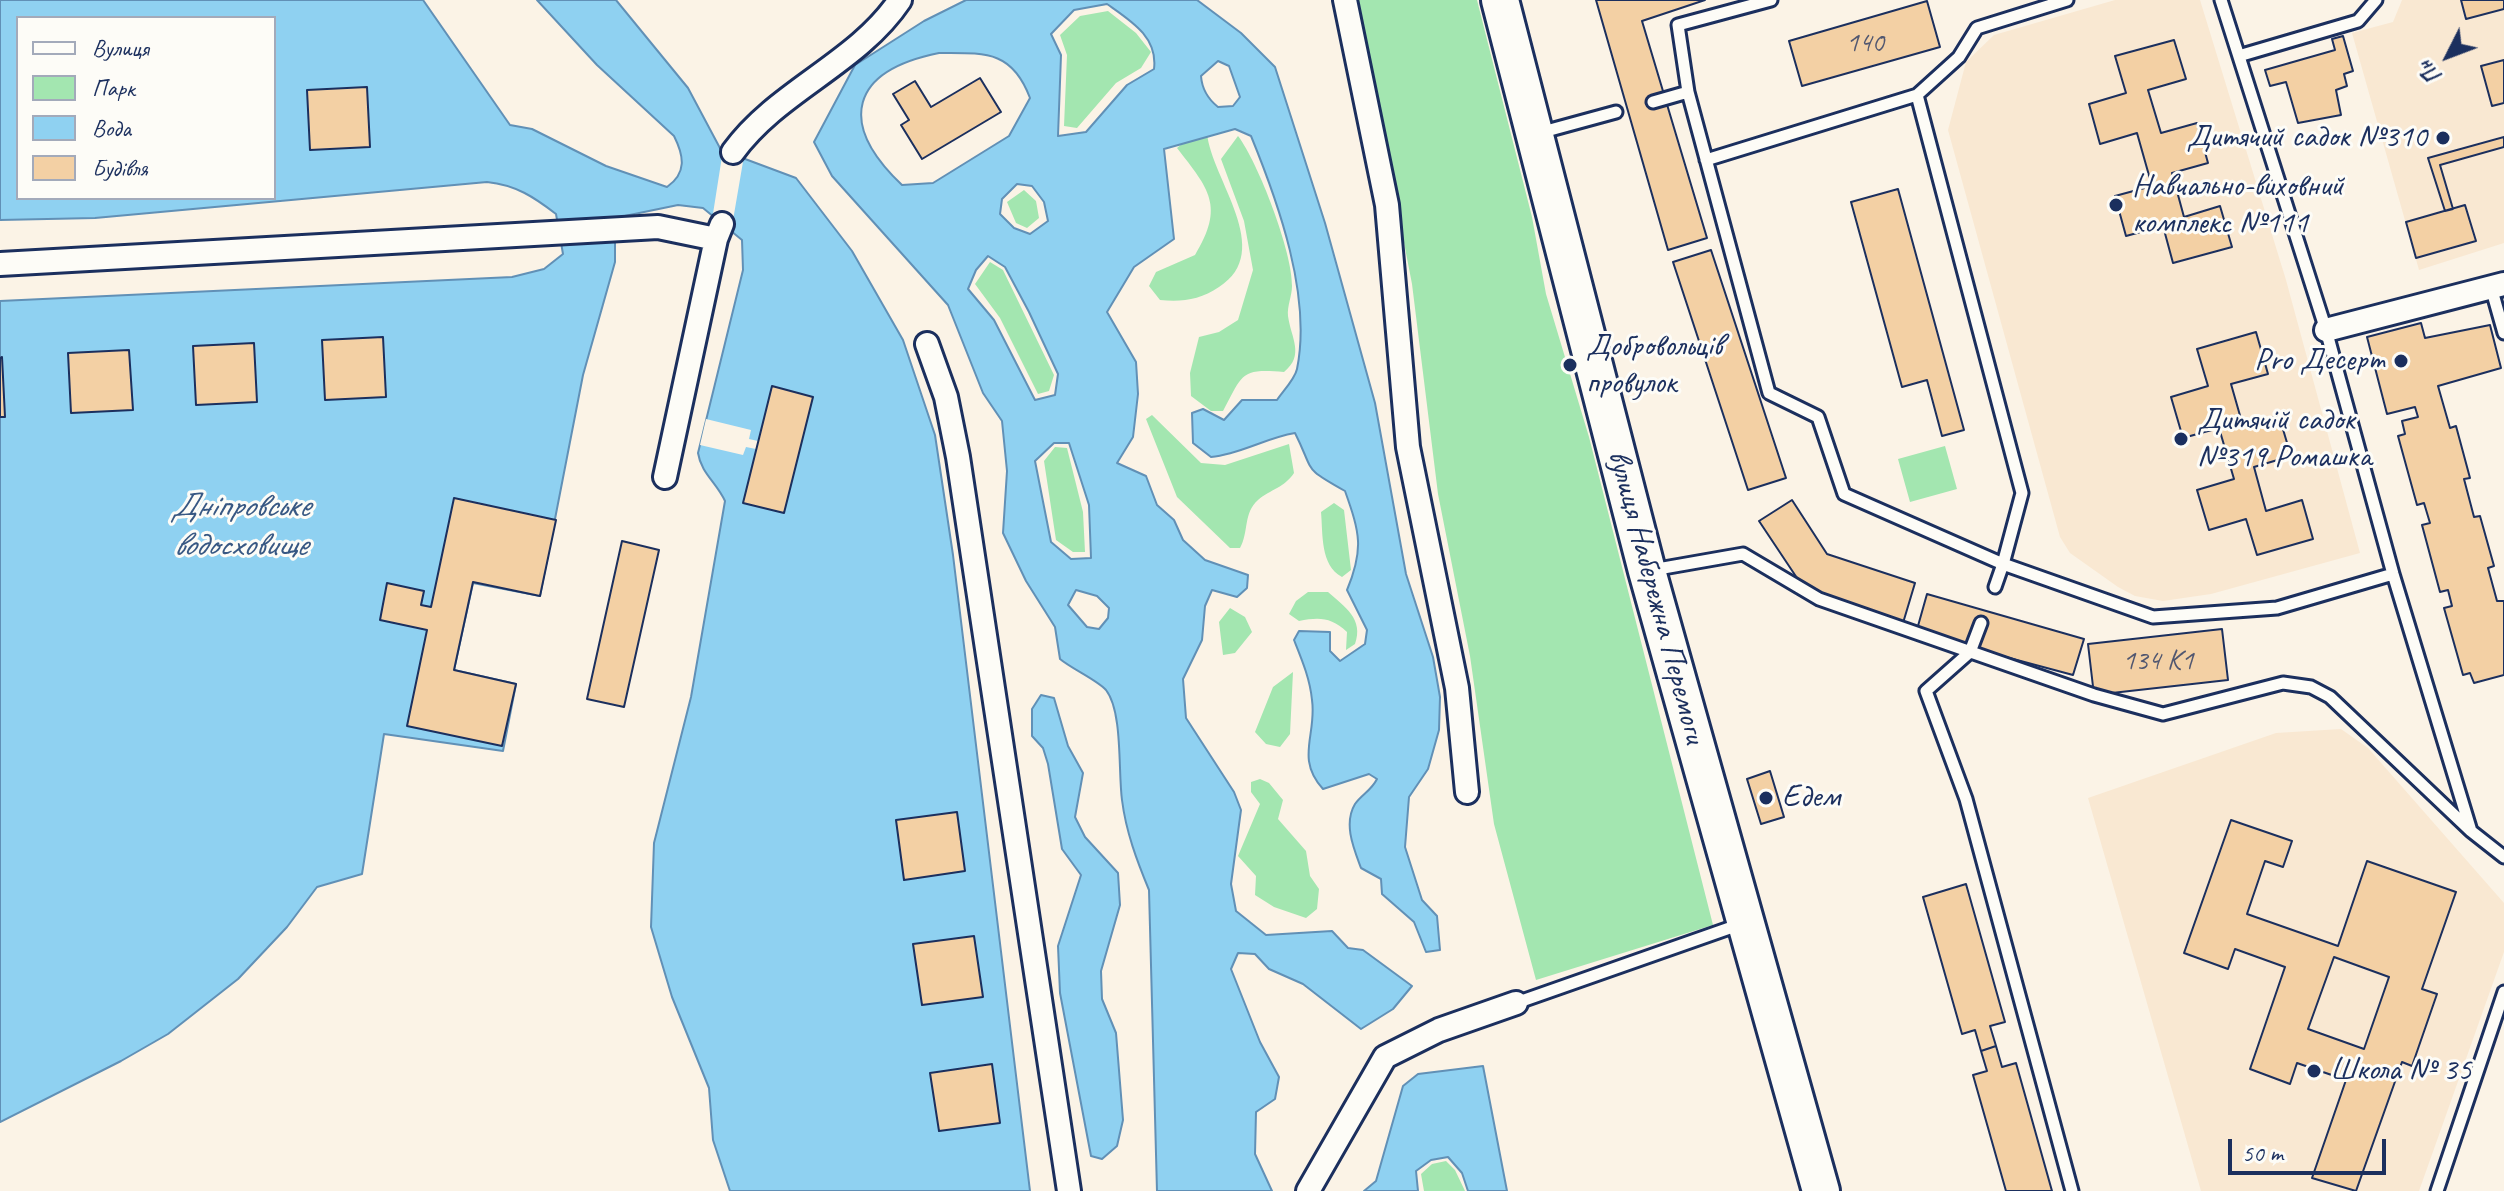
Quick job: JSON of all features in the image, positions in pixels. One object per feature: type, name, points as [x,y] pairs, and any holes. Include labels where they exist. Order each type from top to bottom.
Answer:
[{"type":"main road","name":"вулиця Набережна Перемоги","points":[[1500,0],[1647,571],[1821,1191]]},
{"type":"street","points":[[733,152],[754,124],[845,57],[885,22],[900,0]]},
{"type":"street","points":[[1345,0],[1387,205],[1408,447],[1457,688],[1467,792]]},
{"type":"street","points":[[0,264],[658,227],[719,232],[665,477]]},
{"type":"street","points":[[2326,330],[2498,285]]},
{"type":"street","points":[[927,344],[946,397],[961,473],[1069,1191]]},
{"type":"street","points":[[1308,1191],[1385,1057],[1439,1030],[1516,1003]]},
{"type":"lane","points":[[1771,0],[1678,25],[1688,92],[1769,393],[1818,417],[1844,494],[2003,564],[2153,617],[2277,608],[2393,574]]},
{"type":"lane","points":[[1706,160],[1917,95],[1959,57],[1977,28],[2067,0]]},
{"type":"lane","points":[[2221,0],[2242,55],[2326,330],[2393,574],[2471,831]]},
{"type":"lane","points":[[2242,55],[2358,21],[2376,0]]},
{"type":"lane","points":[[1653,102],[1688,92]]},
{"type":"lane","points":[[1917,95],[2022,493],[1995,587]]},
{"type":"lane","points":[[1534,135],[1616,112]]},
{"type":"lane","points":[[2498,285],[2504,333]]},
{"type":"lane","points":[[1647,571],[1743,554],[1819,599],[2094,695],[2163,714],[2283,683],[2311,687],[2330,697],[2471,831],[2504,857]]},
{"type":"lane","points":[[1981,623],[1970,652],[1926,691],[1966,799],[2072,1191]]},
{"type":"lane","points":[[1516,1003],[1745,923]]},
{"type":"lane","points":[[2437,1191],[2504,992]]},
{"type":"shaded area","points":[[2115,0],[2200,0],[2286,280],[2360,553],[2211,594],[2163,601],[2135,596],[2118,587],[2070,553],[2060,537],[1948,130],[1966,62],[1994,35]]},
{"type":"shaded area","name":"Дитячий садок №310","points":[[2402,0],[2504,0],[2504,243],[2419,270],[2352,33],[2393,22]]},
{"type":"shaded area","name":"Школа № 35","points":[[2341,729],[2368,748],[2504,903],[2504,952],[2419,1191],[2201,1191],[2088,798],[2276,733]]},
{"type":"green space","points":[[1357,0],[1477,0],[1532,217],[1546,294],[1589,437],[1713,925],[1536,980],[1494,824],[1470,656],[1438,494],[1412,284]]},
{"type":"green space","points":[[1108,11],[1136,33],[1151,52],[1141,68],[1116,83],[1077,128],[1064,126],[1067,55],[1060,35],[1080,16]]},
{"type":"green space","points":[[1207,133],[1236,214],[1242,254],[1235,272],[1205,295],[1176,301],[1160,300],[1149,286],[1156,272],[1195,255],[1209,223],[1211,210],[1205,187],[1177,148],[1190,137]]},
{"type":"green space","points":[[1238,136],[1264,186],[1287,252],[1292,286],[1288,316],[1295,353],[1284,372],[1258,371],[1244,376],[1223,411],[1211,411],[1191,396],[1190,373],[1199,337],[1219,332],[1238,320],[1253,270],[1244,221],[1221,159]]},
{"type":"green space","points":[[1024,190],[1036,201],[1039,218],[1027,228],[1016,223],[1007,202]]},
{"type":"green space","points":[[990,262],[1003,270],[1054,375],[1049,391],[1038,394],[1000,318],[975,284]]},
{"type":"green space","points":[[1152,415],[1201,463],[1225,465],[1289,444],[1294,473],[1253,505],[1240,548],[1230,548],[1177,497],[1146,419]]},
{"type":"green space","points":[[1945,446],[1957,489],[1910,502],[1898,459]]},
{"type":"green space","points":[[1055,447],[1067,448],[1083,512],[1085,552],[1073,552],[1056,540],[1044,461]]},
{"type":"green space","points":[[1334,503],[1344,510],[1351,570],[1342,577],[1326,557],[1323,539],[1321,512]]},
{"type":"green space","points":[[1308,592],[1328,592],[1346,608],[1357,627],[1355,644],[1346,650],[1347,632],[1330,621],[1299,621],[1289,614],[1296,601]]},
{"type":"green space","points":[[1230,608],[1245,617],[1252,632],[1235,653],[1223,655],[1219,622]]},
{"type":"green space","points":[[1293,672],[1290,734],[1280,747],[1266,744],[1255,732],[1273,687]]},
{"type":"green space","points":[[1260,779],[1269,783],[1283,800],[1278,819],[1306,851],[1310,876],[1319,889],[1317,909],[1306,918],[1274,907],[1255,895],[1256,876],[1238,856],[1260,804],[1251,792],[1251,782]]},
{"type":"green space","points":[[1446,1161],[1455,1170],[1465,1191],[1424,1191],[1421,1174],[1432,1164]]},
{"type":"water","name":"Дніпровське водосховище","points":[[0,0],[423,0],[510,125],[532,129],[606,166],[667,187],[678,176],[682,164],[674,136],[597,65],[537,0],[616,0],[688,88],[721,150],[796,178],[852,251],[903,340],[935,435],[953,555],[1030,1191],[730,1191],[713,1140],[709,1088],[672,997],[651,927],[654,843],[691,697],[725,501],[702,466],[698,453],[743,270],[742,240],[703,208],[678,205],[615,218],[615,262],[583,375],[540,596],[473,583],[454,670],[516,684],[503,751],[384,734],[362,874],[317,887],[287,927],[238,979],[168,1034],[0,1122],[0,301],[512,277],[544,269],[563,254],[556,214],[524,193],[487,182],[95,218],[0,220]]},
{"type":"water","points":[[966,0],[1197,0],[1241,33],[1275,67],[1325,223],[1375,403],[1406,574],[1433,657],[1440,697],[1439,730],[1428,769],[1409,797],[1405,847],[1422,900],[1437,916],[1440,950],[1426,952],[1414,922],[1382,894],[1381,879],[1361,868],[1358,861],[1350,820],[1355,804],[1377,779],[1369,774],[1323,789],[1310,767],[1312,700],[1308,677],[1294,640],[1299,631],[1330,632],[1330,651],[1340,661],[1365,644],[1367,630],[1347,590],[1356,563],[1358,541],[1345,491],[1311,468],[1295,433],[1211,457],[1193,443],[1192,413],[1203,409],[1224,420],[1242,400],[1277,400],[1297,369],[1300,311],[1290,250],[1251,136],[1235,129],[1164,149],[1174,239],[1134,267],[1107,312],[1136,362],[1138,394],[1133,437],[1117,463],[1146,476],[1157,505],[1174,520],[1183,540],[1205,560],[1248,575],[1247,588],[1237,597],[1212,590],[1205,606],[1202,640],[1183,679],[1186,718],[1234,792],[1241,810],[1231,884],[1236,911],[1266,935],[1332,931],[1348,948],[1363,950],[1412,986],[1393,1009],[1361,1029],[1303,984],[1269,969],[1255,954],[1238,953],[1231,969],[1260,1042],[1279,1077],[1275,1099],[1256,1112],[1255,1154],[1272,1191],[1157,1191],[1149,890],[1132,846],[1124,812],[1115,712],[1102,686],[1060,659],[1055,627],[1026,581],[1003,533],[1007,471],[1002,421],[983,393],[948,305],[832,176],[814,142],[855,65],[924,21]],"holes":[[[1107,4],[1125,17],[1147,39],[1152,48],[1154,69],[1127,85],[1086,132],[1058,136],[1061,55],[1051,34],[1074,10]],[[939,53],[983,55],[995,58],[1015,71],[1030,98],[1009,136],[933,183],[902,185],[881,162],[868,141],[862,121],[863,102],[871,86],[887,72],[909,61]],[[1218,61],[1229,66],[1240,97],[1233,106],[1218,107],[1206,94],[1201,76]],[[1017,184],[1032,186],[1044,202],[1048,221],[1030,234],[1014,228],[1000,214],[1002,199]],[[988,256],[1005,267],[1058,374],[1055,395],[1035,400],[994,320],[968,289],[976,270]],[[1054,443],[1069,443],[1089,505],[1091,558],[1071,559],[1051,542],[1035,461]],[[1076,590],[1097,596],[1109,608],[1108,618],[1099,629],[1087,627],[1068,605]]]},
{"type":"water","points":[[1041,695],[1054,698],[1068,746],[1083,773],[1075,817],[1085,837],[1118,873],[1120,905],[1101,971],[1102,999],[1116,1033],[1123,1120],[1117,1146],[1102,1159],[1091,1156],[1060,993],[1058,946],[1081,875],[1062,849],[1048,764],[1043,748],[1032,736],[1032,709]]},
{"type":"water","points":[[1483,1066],[1507,1191],[1468,1191],[1462,1173],[1448,1157],[1431,1160],[1416,1171],[1418,1191],[1364,1191],[1376,1181],[1403,1086],[1418,1074]]},
{"type":"pier","points":[[723,150],[744,156],[732,226],[712,220]]},
{"type":"pier","points":[[706,419],[751,430],[749,439],[758,441],[756,449],[746,447],[743,455],[700,445]]},
{"type":"building","points":[[1596,0],[1705,0],[1642,21],[1707,238],[1668,250]]},
{"type":"building","points":[[2461,0],[2504,0],[2504,9],[2466,19]]},
{"type":"building","points":[[1927,1],[1940,47],[1802,86],[1789,41]]},
{"type":"building","points":[[2343,36],[2353,71],[2344,74],[2347,86],[2336,90],[2341,115],[2298,123],[2286,82],[2270,86],[2265,70],[2335,50],[2332,39]]},
{"type":"building","points":[[2174,40],[2186,79],[2148,90],[2161,133],[2197,123],[2208,163],[2172,173],[2184,217],[2220,206],[2232,247],[2173,263],[2163,226],[2126,236],[2115,196],[2152,186],[2137,133],[2100,144],[2089,104],[2126,93],[2115,56]]},
{"type":"building","points":[[2504,60],[2504,103],[2492,106],[2481,66]]},
{"type":"building","points":[[980,78],[1001,112],[922,159],[901,125],[909,120],[893,94],[915,81],[931,107]]},
{"type":"building","points":[[367,87],[370,147],[310,150],[307,90]]},
{"type":"building","points":[[2504,137],[2504,147],[2440,165],[2453,209],[2445,211],[2428,158]]},
{"type":"building","points":[[1898,189],[1964,430],[1942,436],[1927,380],[1902,387],[1851,202]]},
{"type":"building","points":[[2465,205],[2476,241],[2416,258],[2406,222]]},
{"type":"building","points":[[1711,250],[1786,478],[1748,490],[1673,262]]},
{"type":"building","points":[[2421,323],[2425,338],[2490,325],[2501,368],[2438,386],[2450,428],[2456,426],[2470,478],[2464,479],[2474,517],[2480,516],[2494,566],[2488,568],[2497,601],[2504,601],[2504,675],[2474,683],[2470,673],[2463,675],[2444,608],[2452,606],[2448,590],[2440,592],[2422,525],[2430,523],[2424,503],[2417,505],[2398,436],[2405,434],[2402,421],[2418,417],[2415,407],[2387,414],[2367,337]]},
{"type":"building","points":[[2256,332],[2268,374],[2231,384],[2243,426],[2279,416],[2291,456],[2254,467],[2266,511],[2302,500],[2313,539],[2257,555],[2246,519],[2209,530],[2197,490],[2234,479],[2219,428],[2183,438],[2171,397],[2208,386],[2197,349]]},
{"type":"building","points":[[383,337],[386,397],[325,400],[322,340]]},
{"type":"building","points":[[254,343],[257,402],[196,405],[193,346]]},
{"type":"building","points":[[129,350],[133,410],[71,413],[68,353]]},
{"type":"building","points":[[2,357],[5,417],[0,417]]},
{"type":"building","points":[[772,386],[813,397],[784,513],[743,503]]},
{"type":"building","points":[[454,498],[556,520],[540,596],[473,582],[454,670],[516,684],[502,746],[407,726],[427,630],[380,620],[387,583],[424,591],[421,605],[431,607]]},
{"type":"building","points":[[1792,500],[1827,554],[1915,583],[1903,623],[1805,590],[1759,521]]},
{"type":"building","points":[[622,541],[659,550],[624,707],[587,699]]},
{"type":"building","points":[[1927,594],[2084,639],[2073,675],[1916,633]]},
{"type":"building","points":[[2222,629],[2228,680],[2094,695],[2088,644]]},
{"type":"building","name":"Едем","points":[[1770,771],[1784,817],[1761,824],[1747,779]]},
{"type":"building","points":[[957,812],[965,871],[904,880],[896,820]]},
{"type":"building","points":[[2231,820],[2292,841],[2283,867],[2265,861],[2247,914],[2338,946],[2367,861],[2456,892],[2422,989],[2437,994],[2412,1066],[2402,1062],[2356,1191],[2312,1178],[2346,1080],[2297,1063],[2290,1084],[2250,1069],[2285,967],[2235,949],[2228,969],[2184,953]],"holes":[[[2334,957],[2389,977],[2364,1049],[2308,1029]]]},
{"type":"building","points":[[1966,884],[2005,1022],[1990,1026],[1996,1046],[1981,1051],[1975,1030],[1962,1034],[1923,897]]},
{"type":"building","points":[[974,936],[983,997],[922,1005],[913,944]]},
{"type":"building","points":[[1996,1046],[2002,1067],[2016,1063],[2052,1191],[2006,1191],[1973,1075],[1987,1071],[1981,1051]]},
{"type":"building","points":[[992,1064],[1000,1123],[939,1131],[930,1073]]},
{"type":"place","name":"Дитячий садок №310","points":[[2443,138]]},
{"type":"place","name":"Навчально-виховний комплекс №111","points":[[2116,205]]},
{"type":"place","name":"Pro Десерт","points":[[2401,361]]},
{"type":"place","name":"Добровольців провулок","points":[[1570,365]]},
{"type":"place","name":"Дитячій садок №319 Ромашка","points":[[2181,439]]},
{"type":"place","name":"Едем","points":[[1766,798]]},
{"type":"place","name":"Школа № 35","points":[[2314,1071]]}]
